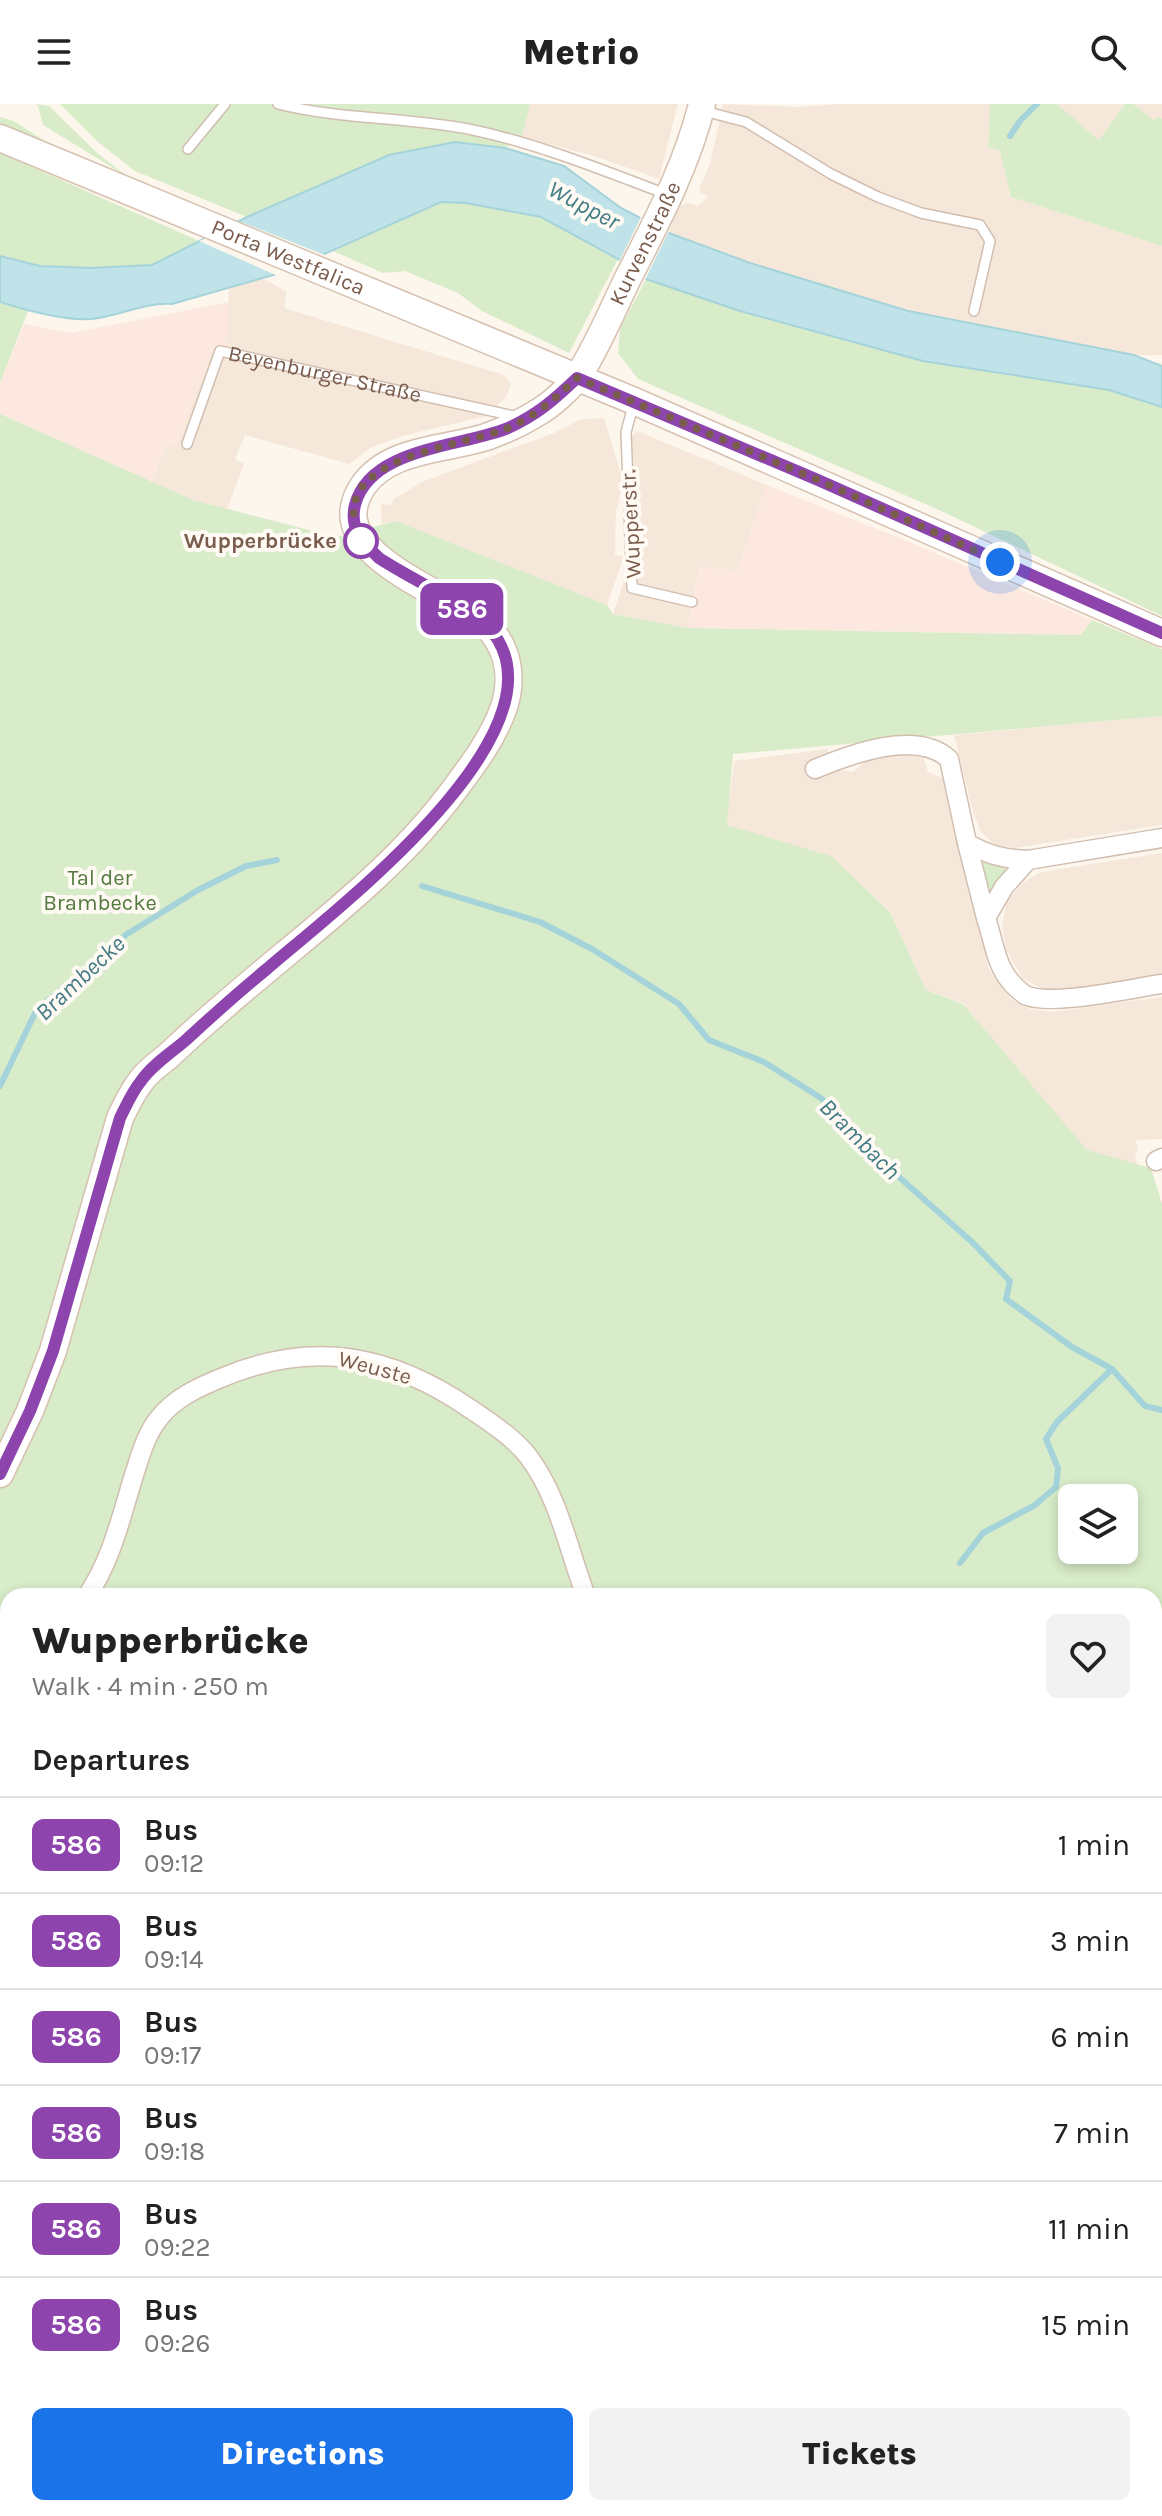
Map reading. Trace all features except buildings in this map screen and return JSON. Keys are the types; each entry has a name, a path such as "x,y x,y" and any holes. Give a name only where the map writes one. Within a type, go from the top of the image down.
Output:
{"main road":[{"name":"Kurvenstraße","path":"577,378 669,195 701,107"},
{"name":"Porta Westfalica","path":"0,138 634,401 1162,633"},
{"path":"0,1474 46,1372 120,1118 141,1080 409,845 461,781 501,716 507,698 509,672 498,639 479,620 402,574 366,546 356,531 353,518 363,487 386,465 410,455 484,437 540,412 577,378"}],"street":[{"path":"815,769 852,754 915,743 940,750 949,759 986,918 1003,971 1011,983 1025,995 1045,998 1080,997 1162,984"},
{"path":"967,843 985,854 1003,859 1028,860 1162,838"},
{"path":"986,918 1004,887 1028,860"},
{"name":"Weuste","path":"91,1588 107,1559 141,1452 160,1416 193,1391 257,1364 301,1355 330,1355 379,1365 427,1383 511,1439 527,1454 554,1501 583,1588"}],"lane":[{"path":"188,149 225,104"},
{"path":"278,104 350,117 474,130 609,172 669,195"},
{"path":"701,107 746,122 817,166 878,197 921,213 980,225 990,241 974,311"},
{"name":"Beyenburger Straße","path":"187,444 220,351 525,419"},
{"name":"Wupperstr.","path":"634,401 626,432 632,588 692,602"}],"shaded area":[{"path":"530,104 678,104 659,179 597,157 522,137"},
{"path":"723,104 798,107 990,104 988,147 1000,150 1011,197 1162,246 1162,355 1134,355 908,311 750,263 669,233 679,204 683,206 685,202 698,206 709,196 699,189 710,164"},
{"path":"1057,104 1125,104 1099,140"},
{"path":"1133,104 1162,104 1162,119 1159,117 1155,121"},
{"path":"262,278 287,292 284,308 504,375 511,385 506,397 486,416 402,436 370,448 349,464 245,435 235,459 244,464 227,509 179,496 151,483 167,443 176,446 214,345 226,348 229,289"},
{"path":"229,302 226,348 214,345 176,447 166,444 151,483 0,414 0,383 24,324 71,333"},
{"path":"604,418 623,482 616,511 615,555 624,556 607,605 395,521 382,524 381,504 391,505 394,499 422,482 554,433 581,419"},
{"path":"637,431 767,485 737,571 699,567 688,628 613,614 636,544 631,437"},
{"path":"767,485 1092,620 1082,635 688,628 699,566 737,571"},
{"path":"1162,716 1162,825 1014,848 994,844 981,832 954,735"},
{"path":"828,749 829,769 853,772 872,755 922,752 928,772 942,778 989,970 1011,999 1030,1009 1052,1012 1162,997 1162,1139 1136,1140 1138,1149 1135,1158 1141,1172 1088,1157 963,1003 926,990 890,911 831,857 726,826 734,761"},
{"path":"1162,853 1162,978 1097,988 1043,989 1023,979 1006,949 1002,925 1007,901 1024,882 1041,872"}],"green space":[{"path":"35,104 49,106 96,152 128,177 43,125"},
{"path":"60,104 530,104 522,137 505,148 455,142 389,155 247,217 135,171 98,142"},
{"path":"990,104 1057,104 1099,140 1125,104 1133,104 1154,120 1162,119 1162,246 1011,197 1000,151 988,147"},
{"path":"0,117 14,121 54,147 0,127"},
{"path":"0,153 199,241 152,265 91,268 38,265 0,256"},
{"path":"442,202 466,203 541,217 618,259 569,353 482,311 458,293 405,271 383,273 333,251"},
{"path":"646,279 740,311 1000,374 1109,390 1162,407 1162,616 939,510 638,379 618,353 620,329"},
{"path":"0,302 28,311 0,383"},
{"name":"Tal der Brambecke","path":"0,414 193,500 336,537 396,521 607,605 613,614 688,628 1081,635 1092,620 1162,649 1162,716 733,754 727,825 831,856 890,912 926,990 963,1004 1087,1150 1151,1168 1162,1204 1162,1588 0,1588"},
{"path":"983,861 1009,870 990,893 981,863"}],"water":[{"name":"Wupper","path":"455,142 505,148 564,166 621,208 669,233 750,263 908,311 1134,355 1162,366 1162,407 1109,390 923,361 740,311 646,279 618,259 541,217 466,203 441,202 284,272 172,304 82,319 46,314 0,302 0,256 40,266 91,268 152,265 247,217 389,155"}],"pier":[{"path":"642,215 670,229 644,282 618,264"},
{"path":"244,223 330,257 280,277 199,241"}],"waterway":[{"path":"1010,136 1037,104"},
{"name":"Brambecke","path":"0,1086 36,1011 127,934 198,890 246,866 277,860"},
{"name":"Brambach","path":"422,886 540,922 592,949 679,1004 709,1040 764,1062 821,1098 863,1145 972,1242 1010,1281 1006,1299 1072,1347 1112,1369 1145,1406 1162,1410"},
{"path":"960,1563 983,1533 1035,1505 1056,1487 1058,1468 1046,1439 1057,1422 1112,1369"}],"bus line":[{"name":"586","path":"0,1474 42,1383 120,1118 141,1080 409,845 461,781 501,716 507,698 509,672 498,639 486,625 470,614 379,558 356,531 353,518 357,498 372,476 386,465 410,455 484,437 510,427 540,412 577,378 818,480 1162,633"}],"place":[{"name":"Wupperbrücke","path":"361,541"}],"route":[{"path":"361,541 353,518 357,498 372,476 386,465 410,455 484,437 510,427 540,412 577,378 818,480 1000,562"}]}
